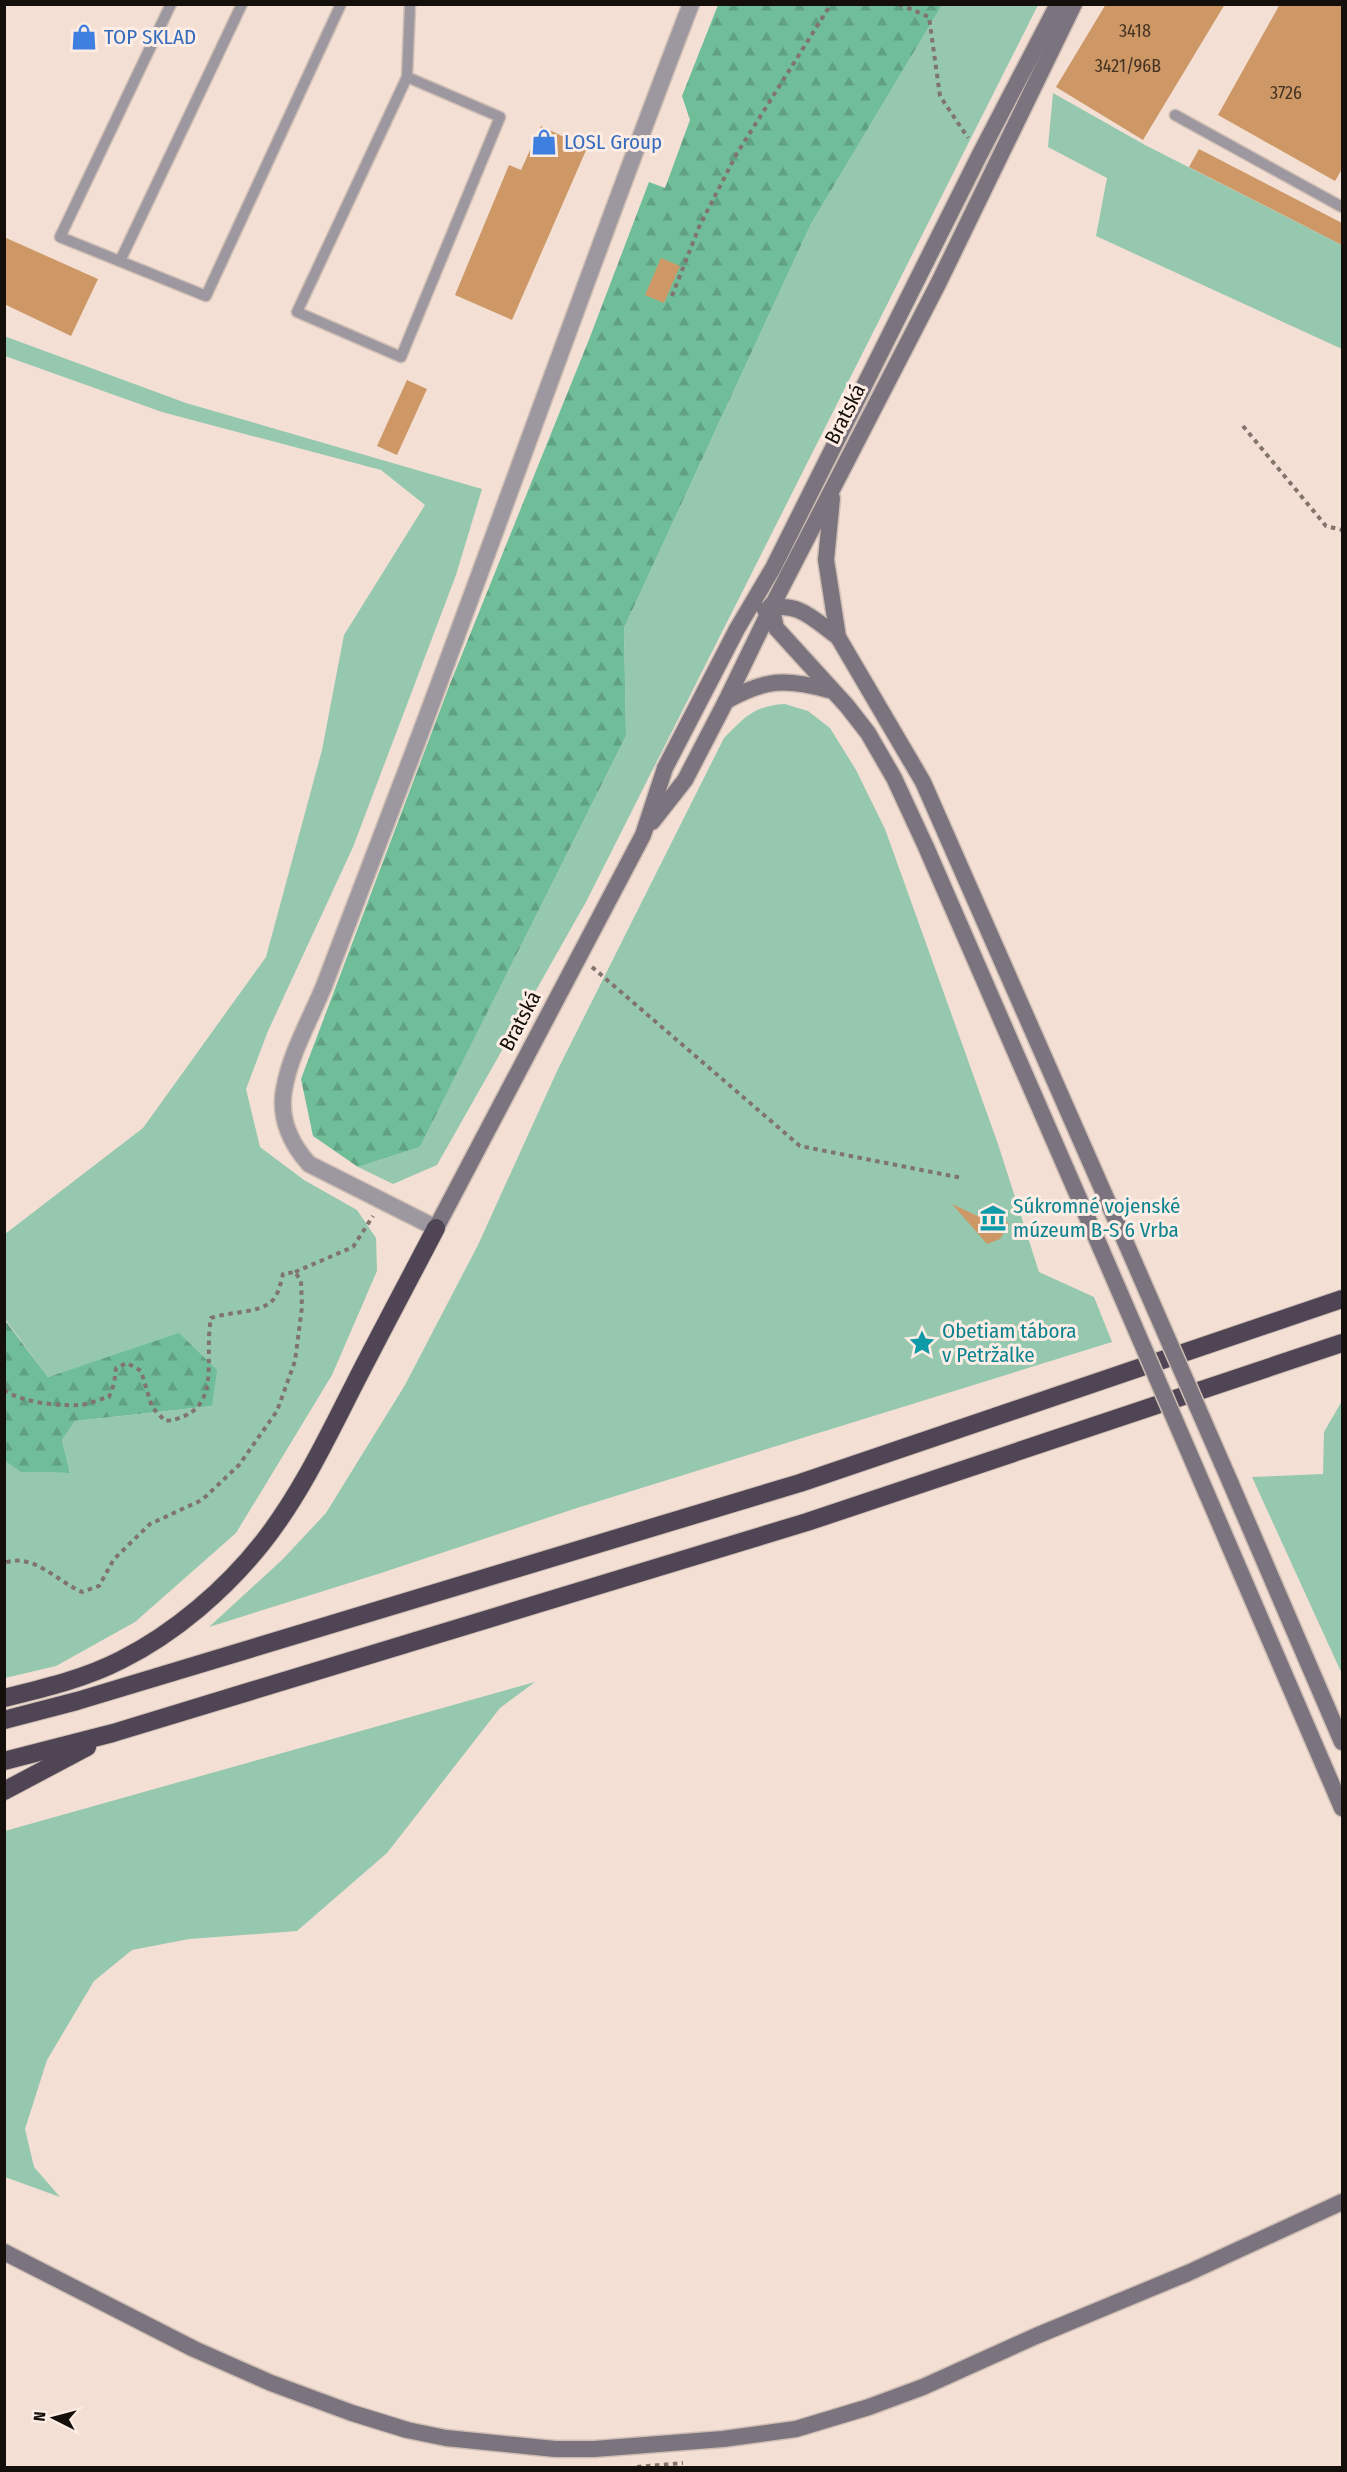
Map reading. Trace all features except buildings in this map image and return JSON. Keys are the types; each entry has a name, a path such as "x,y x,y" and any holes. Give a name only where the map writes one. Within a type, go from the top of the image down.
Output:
{"highway":[{"path":"4,1698 75,1680 121,1660 156,1639 189,1615 234,1574 263,1541 312,1465 436,1228"},
{"path":"4,1720 77,1701 800,1483 1342,1299"},
{"path":"4,1761 113,1733 807,1522 1342,1343"},
{"path":"4,1791 113,1733"}],"main road":[{"name":"Bratská","path":"436,1228 643,835 665,768 737,629 773,568 980,153 1058,4"},
{"name":"Bratská","path":"643,835 685,780 726,701 771,608 938,284 1074,4"},
{"path":"832,490 826,560 830,600 838,638 923,782 1342,1742"},
{"path":"773,568 770,582 771,608 776,628 830,690 847,706 868,734 894,778 926,847 1342,1808"},
{"path":"737,629 756,613 785,606 800,610 838,638"},
{"path":"726,701 749,688 771,682 810,685 830,690"},
{"path":"4,2252 194,2349 271,2383 352,2413 407,2430 446,2438 555,2449 604,2449 723,2439 796,2429 869,2407 923,2387 1036,2336 1188,2273 1342,2202"}],"street":[{"path":"436,1228 309,1164 297,1151 284,1118 283,1095 287,1070 318,1000 415,749 623,180 691,4"}],"lane":[{"path":"171,4 60,237 207,297 341,4"},
{"path":"120,261 242,4"},
{"path":"407,77 500,117 401,357 297,312 407,77 410,4"},
{"path":"1175,115 1342,207"}],"path":[{"path":"672,296 699,228 735,155 831,4"},
{"path":"899,4 929,17 940,96 974,146"},
{"path":"1243,426 1326,525 1342,530"},
{"path":"580,957 800,1146 962,1178"},
{"path":"4,1390 10,1394 46,1403 82,1405 109,1397 114,1384 116,1368 127,1363 141,1371 152,1407 165,1421 182,1419 199,1408 209,1379 208,1335 211,1318 226,1312 256,1310 264,1306 273,1301 283,1274 295,1272 353,1247 384,1200"},
{"path":"4,1563 30,1562 67,1586 82,1592 99,1586 114,1559 150,1524 202,1500 238,1465 277,1411 295,1361 302,1308 302,1281 295,1272"}],"green space":[{"path":"718,5 942,5 811,224 624,628 626,736 420,1147 358,1167 313,1136 301,1079 450,684 590,337 649,182 665,188 690,120 682,96"},
{"path":"942,5 1038,5 586,902 437,1165 393,1184 358,1167 420,1147 626,736 624,628 811,224"},
{"path":"1053,93 1145,145 1342,245 1342,349 1096,236 1107,178 1048,147"},
{"path":"4,336 186,403 482,489 456,575 353,847 268,1031 246,1089 260,1147 304,1180 357,1210 376,1238 377,1271 332,1375 236,1533 135,1622 56,1666 5,1678 5,1461 20,1472 70,1473 62,1440 75,1421 212,1406 88,1364 48,1377 5,1319 5,1234 143,1128 266,957 322,750 344,635 425,505 381,470 162,412 5,356"},
{"path":"785,704 808,711 830,728 856,770 885,829 998,1144 1039,1272 1094,1297 1112,1342 577,1508 209,1627 283,1559 326,1513 405,1385 478,1245 558,1069 724,738 757,710"},
{"path":"4,1319 48,1377 179,1333 217,1370 212,1406 75,1421 62,1440 70,1473 20,1472 5,1461"},
{"path":"1342,1401 1342,1674 1252,1477 1323,1474 1324,1432"},
{"path":"535,1682 500,1708 387,1853 297,1931 189,1939 132,1950 94,1981 47,2060 25,2129 34,2167 60,2197 5,2177 5,1831"}],"place":[{"name":"TOP SKLAD","path":"84,37"},
{"name":"LOSL Group","path":"544,142"},
{"name":"Súkromné vojenské múzeum B-S 6 Vrba","path":"993,1218"},
{"name":"Obetiam tábora v Petržalke","path":"922,1343"}]}
